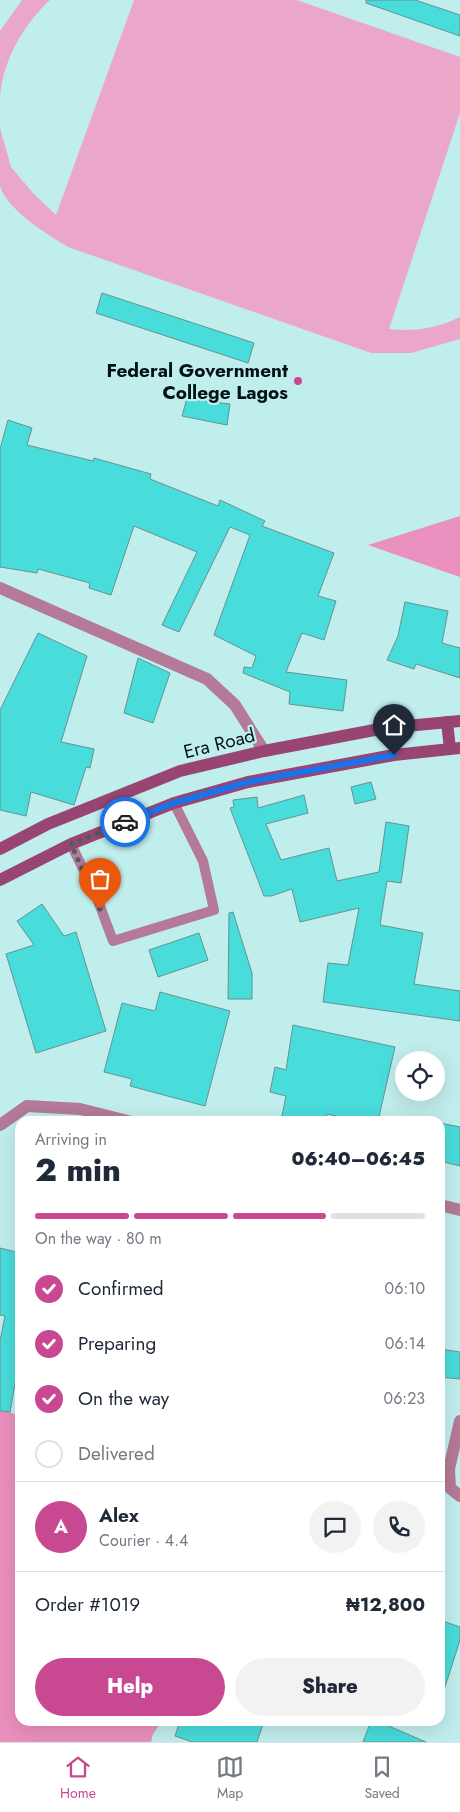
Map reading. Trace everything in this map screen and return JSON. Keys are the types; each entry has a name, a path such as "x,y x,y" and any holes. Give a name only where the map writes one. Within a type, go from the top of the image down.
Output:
{"main road":[{"name":"Era Road","path":"0,849 48,824 180,771 264,751 386,728 454,722"},
{"path":"0,880 71,844 174,803 258,780 394,755 455,749 454,722"}],"street":[{"path":"0,588 207,679 235,705 264,751"},
{"path":"0,1125 27,1106 80,1109 108,1116"},
{"path":"445,1206 460,1210"},
{"path":"460,1420 449,1469 450,1488 460,1496"}],"lane":[{"path":"71,844 97,898 113,941 214,910 203,861 174,803"}],"shaded area":[{"path":"22,0 50,0 31,21 15,46 4,72 0,100 0,31"},
{"path":"134,0 297,0 460,57 460,113 389,329 425,328 443,324 460,317 460,339 411,353 371,353 68,247 19,213 4,195 0,186 0,128 11,167 33,193 56,215"},
{"path":"460,516 460,577 368,545"},
{"path":"0,1409 15,1414 15,1726 159,1726 153,1734 151,1742 0,1742"}],"building":[{"path":"366,0 415,0 460,15 460,36 366,3"},
{"path":"102,293 254,343 248,363 96,313"},
{"path":"189,391 206,396 205,401 230,404 227,425 182,416"},
{"path":"8,420 32,428 27,445 93,461 94,458 151,474 150,479 218,506 220,500 265,521 262,526 334,553 318,596 336,601 324,640 302,633 286,672 347,680 343,711 289,704 290,692 243,673 244,667 252,668 256,656 214,635 250,535 230,527 179,632 162,625 197,552 134,526 111,595 89,588 90,583 38,569 37,573 0,567 0,449"},
{"path":"405,602 448,611 442,643 460,648 460,678 416,664 414,669 387,660 398,636"},
{"path":"38,633 87,656 61,742 94,749 90,768 86,767 74,805 31,792 26,816 0,810 0,710"},
{"path":"138,658 170,673 153,723 124,713"},
{"path":"371,782 376,799 355,804 351,787"},
{"path":"304,795 308,813 266,824 281,860 329,848 337,881 379,872 386,822 409,826 401,883 387,881 380,925 423,933 414,984 460,991 460,1021 323,1002 328,963 348,965 359,908 300,922 292,889 271,896 264,896 230,808 234,807 233,800 257,797 258,808"},
{"path":"42,904 64,936 76,932 106,1031 36,1053 6,954 34,945 17,921"},
{"path":"233,912 252,973 252,999 228,999 229,913"},
{"path":"199,933 208,960 158,977 149,950"},
{"path":"160,992 230,1011 205,1106 130,1086 132,1079 104,1072 122,1003 155,1011"},
{"path":"293,1025 395,1047 379,1116 336,1116 327,1114 326,1116 282,1116 286,1096 270,1092 275,1067 286,1070"},
{"path":"445,1124 460,1127 460,1166 445,1162"},
{"path":"0,1248 15,1252 15,1384 10,1412 0,1411 0,1341 5,1316 0,1315"},
{"path":"445,1350 460,1352 460,1379 445,1378"},
{"path":"445,1622 460,1627 460,1640 445,1687"},
{"path":"178,1726 262,1726 257,1742 192,1742 175,1736"},
{"path":"369,1726 389,1726 426,1742 363,1742"}],"way so far":[{"path":"100,909 97,898 71,844 125,822"}],"place":[{"name":"Federal Government College Lagos","path":"298,381"}],"route":[{"path":"125,822 174,803 248,782 394,755"}]}
